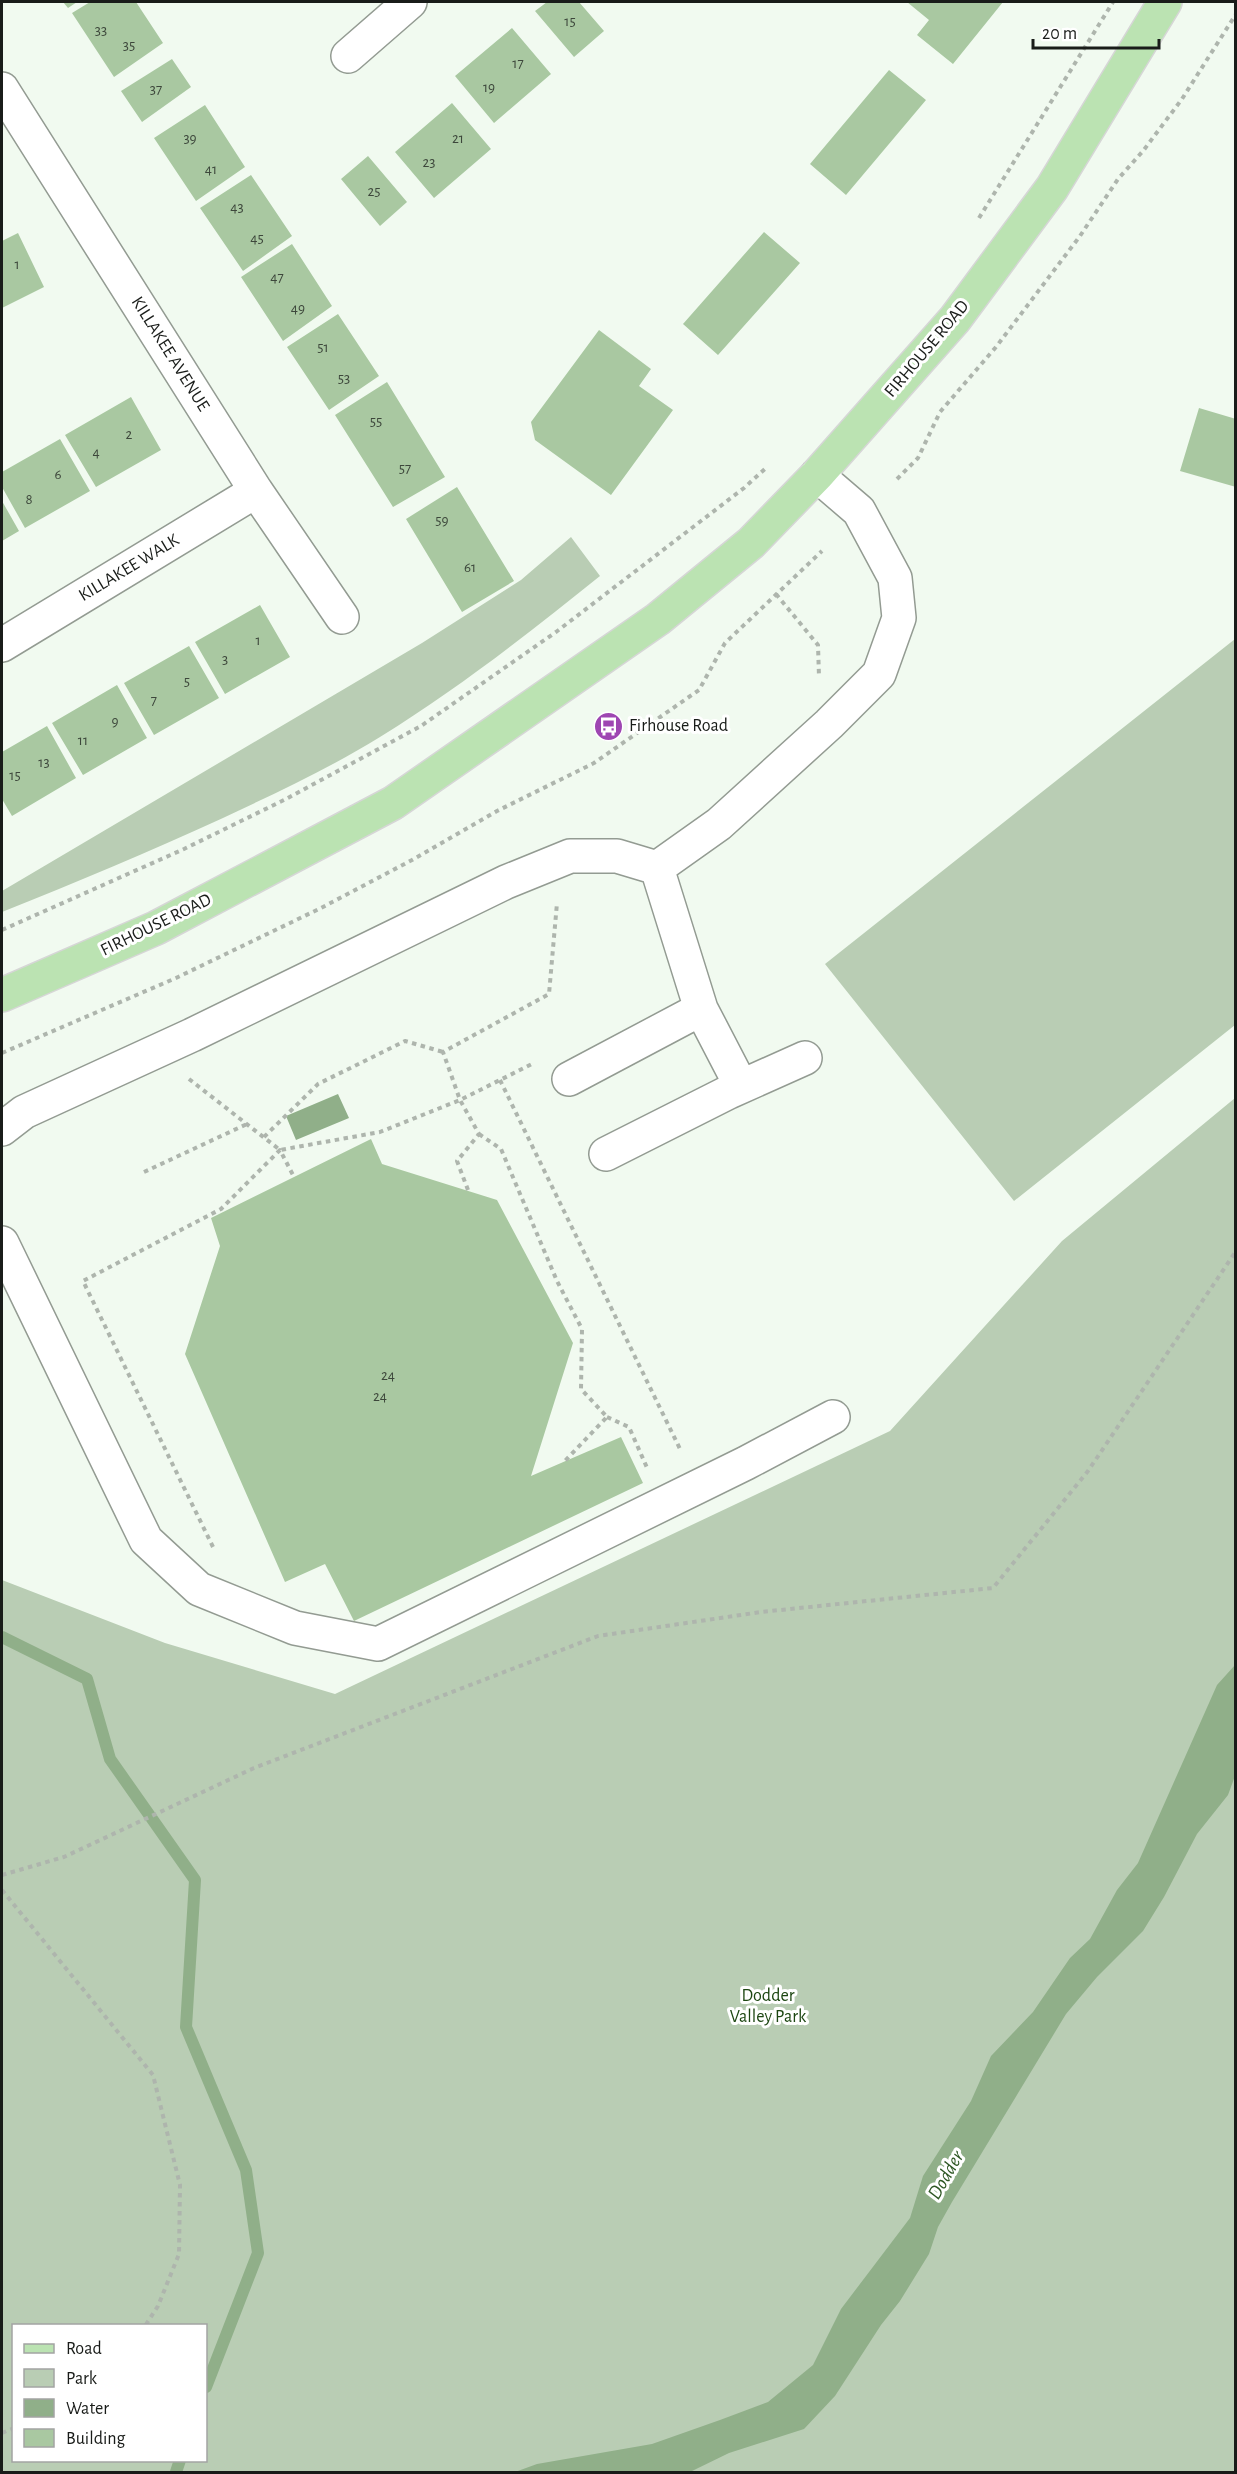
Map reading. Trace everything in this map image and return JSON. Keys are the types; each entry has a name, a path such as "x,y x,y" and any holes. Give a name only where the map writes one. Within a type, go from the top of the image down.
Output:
{"main road":[{"name":"FIRHOUSE ROAD","path":"2,995 156,928 393,803 658,619 751,543 817,475 955,319 1052,188 1165,2"}],"street":[{"path":"348,56 410,2"},
{"name":"KILLAKEE AVENUE","path":"2,89 14,132 342,617"},
{"path":"657,868 719,824 830,724 879,674 899,618 895,578 859,511 817,475"},
{"name":"KILLAKEE WALK","path":"2,645 256,491"},
{"path":"2,1129 24,1112 192,1035 506,882 570,856 617,856 657,868"},
{"path":"657,868 701,1009 741,1086"},
{"path":"569,1079 701,1009"},
{"path":"606,1154 741,1086 805,1058"},
{"path":"2,1243 146,1540 199,1589 295,1628 378,1644 736,1469 834,1416"}],"path":[{"path":"978,218 1113,2"},
{"path":"897,479 918,459 940,412 996,347 1080,236 1118,179 1143,151 1182,99 1236,14"},
{"path":"2,930 194,844 297,793 421,726 556,632 744,488 774,460"},
{"path":"2,1053 176,978 311,913 478,822 594,763 699,690 725,643 822,551"},
{"path":"776,594 818,645 820,676 813,684"},
{"path":"264,1137 318,1084 405,1041 443,1052 549,994 558,893"},
{"path":"443,1052 460,1100 479,1134 501,1149 557,1281 582,1329 581,1389 607,1417 628,1427 650,1475"},
{"path":"213,1547 83,1281 221,1209 280,1150 380,1132 460,1100 543,1059"},
{"path":"189,1079 280,1150 294,1177"},
{"path":"501,1080 684,1457"},
{"path":"144,1172 247,1124"},
{"path":"468,1190 457,1161 479,1134"},
{"path":"2,1875 64,1857 254,1768 598,1636 761,1612 993,1588 1088,1471 1236,1251"},
{"path":"564,1462 607,1417"},
{"path":"2,1890 153,2075 180,2185 179,2254 158,2306 146,2324"}],"green space":[{"path":"571,537 600,576 493,660 409,719 342,759 263,799 140,855 2,912 2,891 422,643 521,580"},
{"path":"1235,639 1235,1025 1014,1201 825,964"},
{"name":"Dodder Valley Park","path":"1235,1098 1235,2472 2,2472 2,1580 165,1643 335,1694 890,1431 1062,1241"}],"water":[{"path":"338,1094 349,1118 296,1140 286,1116"},
{"name":"Dodder","path":"1235,1665 1235,1776 1228,1795 1197,1834 1164,1897 1143,1931 1097,1977 1066,2014 952,2202 938,2227 929,2254 835,2396 804,2429 729,2453 690,2472 515,2472 537,2464 652,2444 720,2420 768,2402 813,2365 841,2309 910,2218 923,2176 971,2101 991,2056 1033,2012 1070,1958 1090,1939 1117,1890 1138,1863 1217,1685"}],"building":[{"path":"63,2 77,2 68,8"},
{"path":"90,2 136,2 163,43 114,77 72,13"},
{"path":"547,2 579,2 604,31 574,57 535,11"},
{"path":"907,2 1003,2 953,64 917,35 929,20"},
{"path":"512,28 551,74 494,123 455,76"},
{"path":"172,59 191,87 142,122 121,91"},
{"path":"889,70 926,100 846,195 810,164"},
{"path":"452,103 491,149 434,198 395,152"},
{"path":"205,105 245,167 196,201 154,138"},
{"path":"368,156 407,202 380,226 341,179"},
{"path":"251,175 292,236 243,271 200,208"},
{"path":"764,232 800,263 718,355 683,324"},
{"path":"18,233 44,287 2,308 2,241"},
{"path":"292,244 332,306 283,341 241,277"},
{"path":"338,314 379,376 329,410 287,347"},
{"path":"599,330 651,369 639,386 673,410 611,495 535,440 531,422"},
{"path":"387,382 445,477 393,507 335,415"},
{"path":"131,397 161,450 96,487 65,435"},
{"path":"1199,408 1236,419 1236,487 1180,471"},
{"path":"60,439 90,491 25,528 2,487 2,472"},
{"path":"457,487 514,581 462,612 406,519"},
{"path":"2,501 19,531 2,541"},
{"path":"260,605 290,657 225,694 195,642"},
{"path":"189,646 219,698 154,735 124,683"},
{"path":"117,685 147,738 83,775 52,723"},
{"path":"47,726 76,778 12,816 2,799 2,752"},
{"path":"371,1139 382,1164 497,1200 573,1343 531,1476 621,1437 643,1483 354,1621 325,1564 285,1582 185,1354 220,1246 211,1218"}],"waterway":[{"path":"2,1637 87,1679 110,1759 195,1880 186,2027 246,2170 258,2253 207,2384"},
{"path":"176,2472 179,2462"}],"place":[{"name":"Firhouse Road","path":"608,726"}]}
